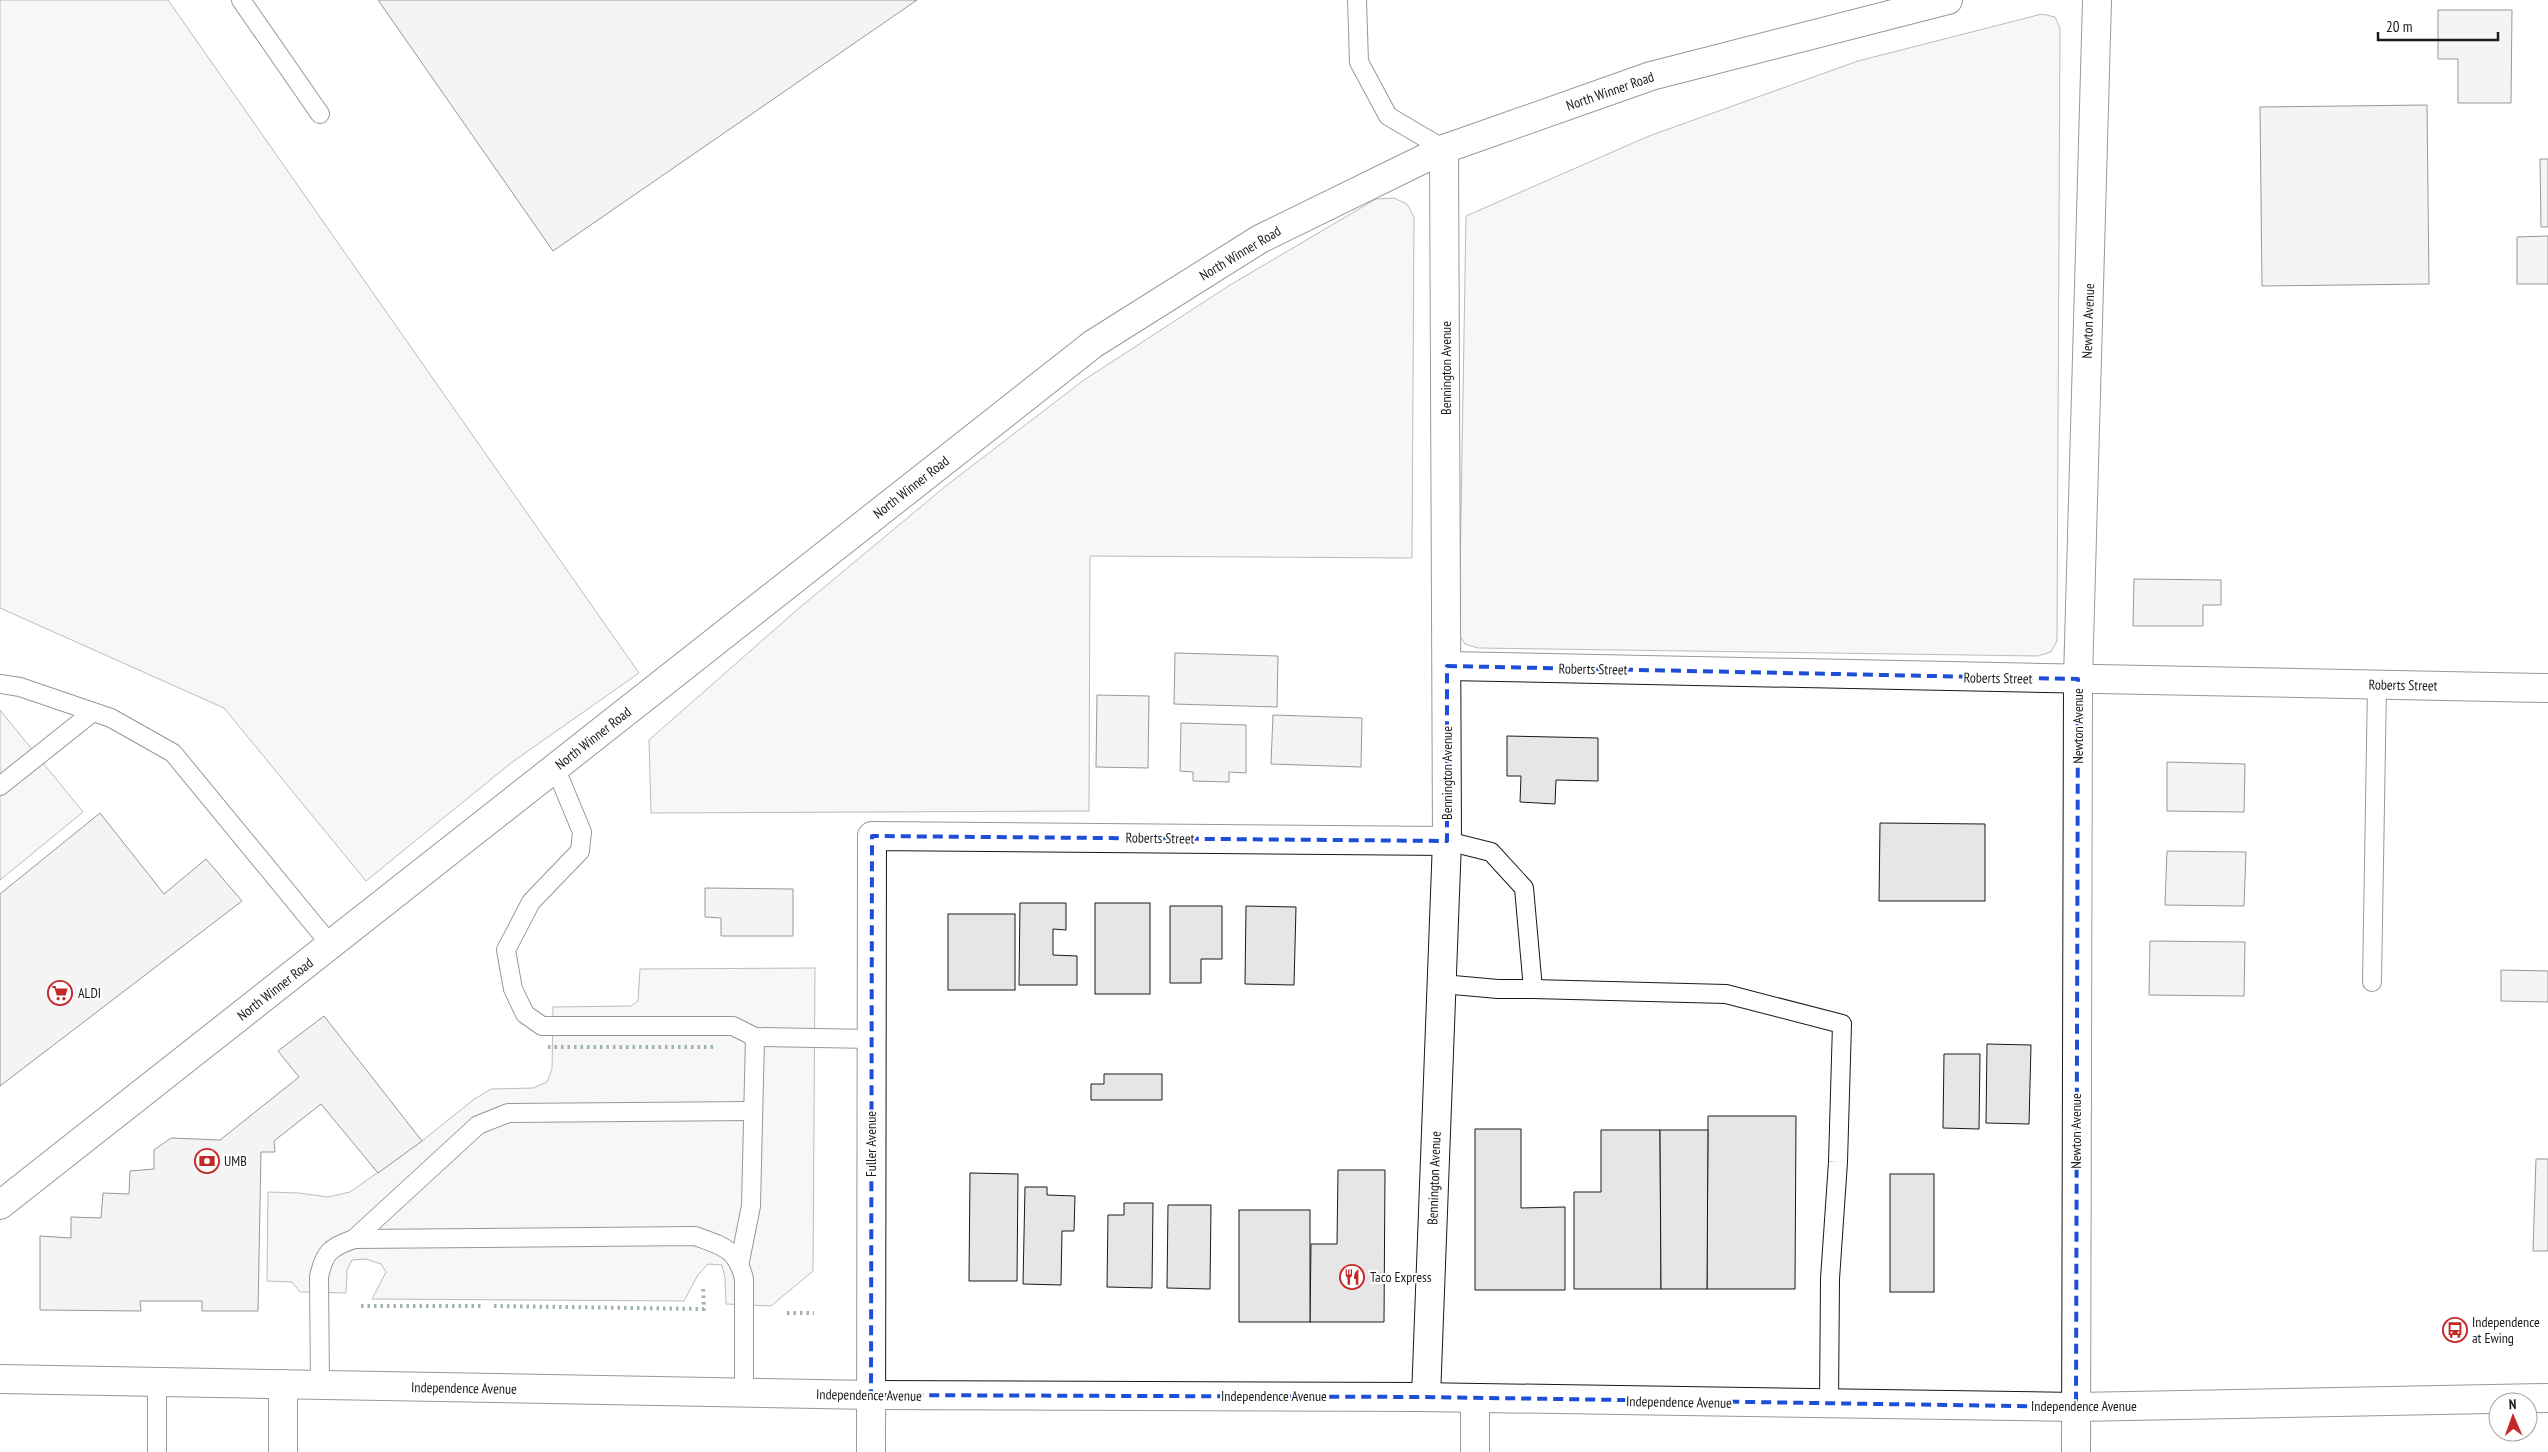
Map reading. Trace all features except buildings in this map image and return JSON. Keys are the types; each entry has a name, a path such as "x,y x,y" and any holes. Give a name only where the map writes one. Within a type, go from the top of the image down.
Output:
{"street":[{"name":"North Winner Road","path":"0,1205 1093,344 1260,239 1444,149 1651,76 1948,0"},
{"name":"Newton Avenue","path":"2076,1452 2078,679 2096,0"},
{"name":"Bennington Avenue","path":"1426,1397 1447,841 1448,666 1444,149"},
{"name":"Roberts Street","path":"1448,666 2548,688"},
{"name":"Roberts Street","path":"872,836 1447,841"},
{"name":"Fuller Avenue","path":"871,1452 872,836"},
{"name":"Independence Avenue","path":"0,1379 871,1395 1426,1397 2076,1407 2548,1398"},
{"path":"283,1384 283,1452"},
{"path":"1475,1399 1475,1452"}],"lane":[{"path":"241,0 320,114"},
{"path":"1357,0 1359,62 1388,116 1444,149"},
{"path":"0,684 20,687 111,718 174,753 330,944"},
{"path":"2372,982 2377,685"},
{"path":"0,786 93,712"},
{"path":"555,767 582,832 580,851 532,902 506,950 513,989 526,1014 542,1026 732,1026 755,1037 871,1039"},
{"path":"1447,841 1491,852 1524,888 1533,989"},
{"path":"1442,984 1498,990 1533,989 1726,994 1842,1024 1838,1162 1830,1279 1829,1404"},
{"path":"744,1393 744,1279 740,1261 751,1206 755,1037"},
{"path":"354,1239 478,1125 508,1113 753,1111"},
{"path":"320,1385 319,1277 322,1261 334,1246 354,1239 695,1236 724,1247 740,1261"},
{"path":"157,1382 157,1452"}],"highlighted area":[{"path":"1447,666 2078,679 2076,1407 1426,1397 871,1395 872,836 1447,841"}],"shaded area":[{"path":"0,0 168,0 639,673 511,763 366,881 224,708 0,608"},
{"path":"2042,14 2055,17 2060,28 2057,641 2051,652 2038,656 1478,648 1465,644 1459,634 1466,216 1649,136 1858,61"},
{"path":"1394,198 1407,204 1414,217 1412,558 1090,556 1089,811 651,813 649,740 798,609 947,485 1084,380 1230,285 1376,199"},
{"path":"0,710 83,812 0,880"},
{"path":"815,968 813,1271 771,1306 726,1304 725,1278 722,1265 708,1264 698,1275 684,1301 372,1299 386,1272 381,1264 366,1259 352,1260 347,1270 346,1293 300,1292 292,1282 267,1281 268,1192 299,1193 328,1197 350,1192 422,1141 473,1100 491,1089 533,1088 547,1082 552,1069 553,1007 631,1006 638,1001 640,969"}],"hedge":[{"path":"548,1047 717,1047"},
{"path":"494,1306 704,1309 703,1285"},
{"path":"361,1306 484,1306"},
{"path":"787,1313 814,1313"}],"place":[{"name":"ALDI","path":"60,993"},
{"name":"UMB","path":"207,1161"},
{"name":"Taco Express","path":"1352,1277"},
{"name":"Independence at Ewing","path":"2455,1330"}]}
